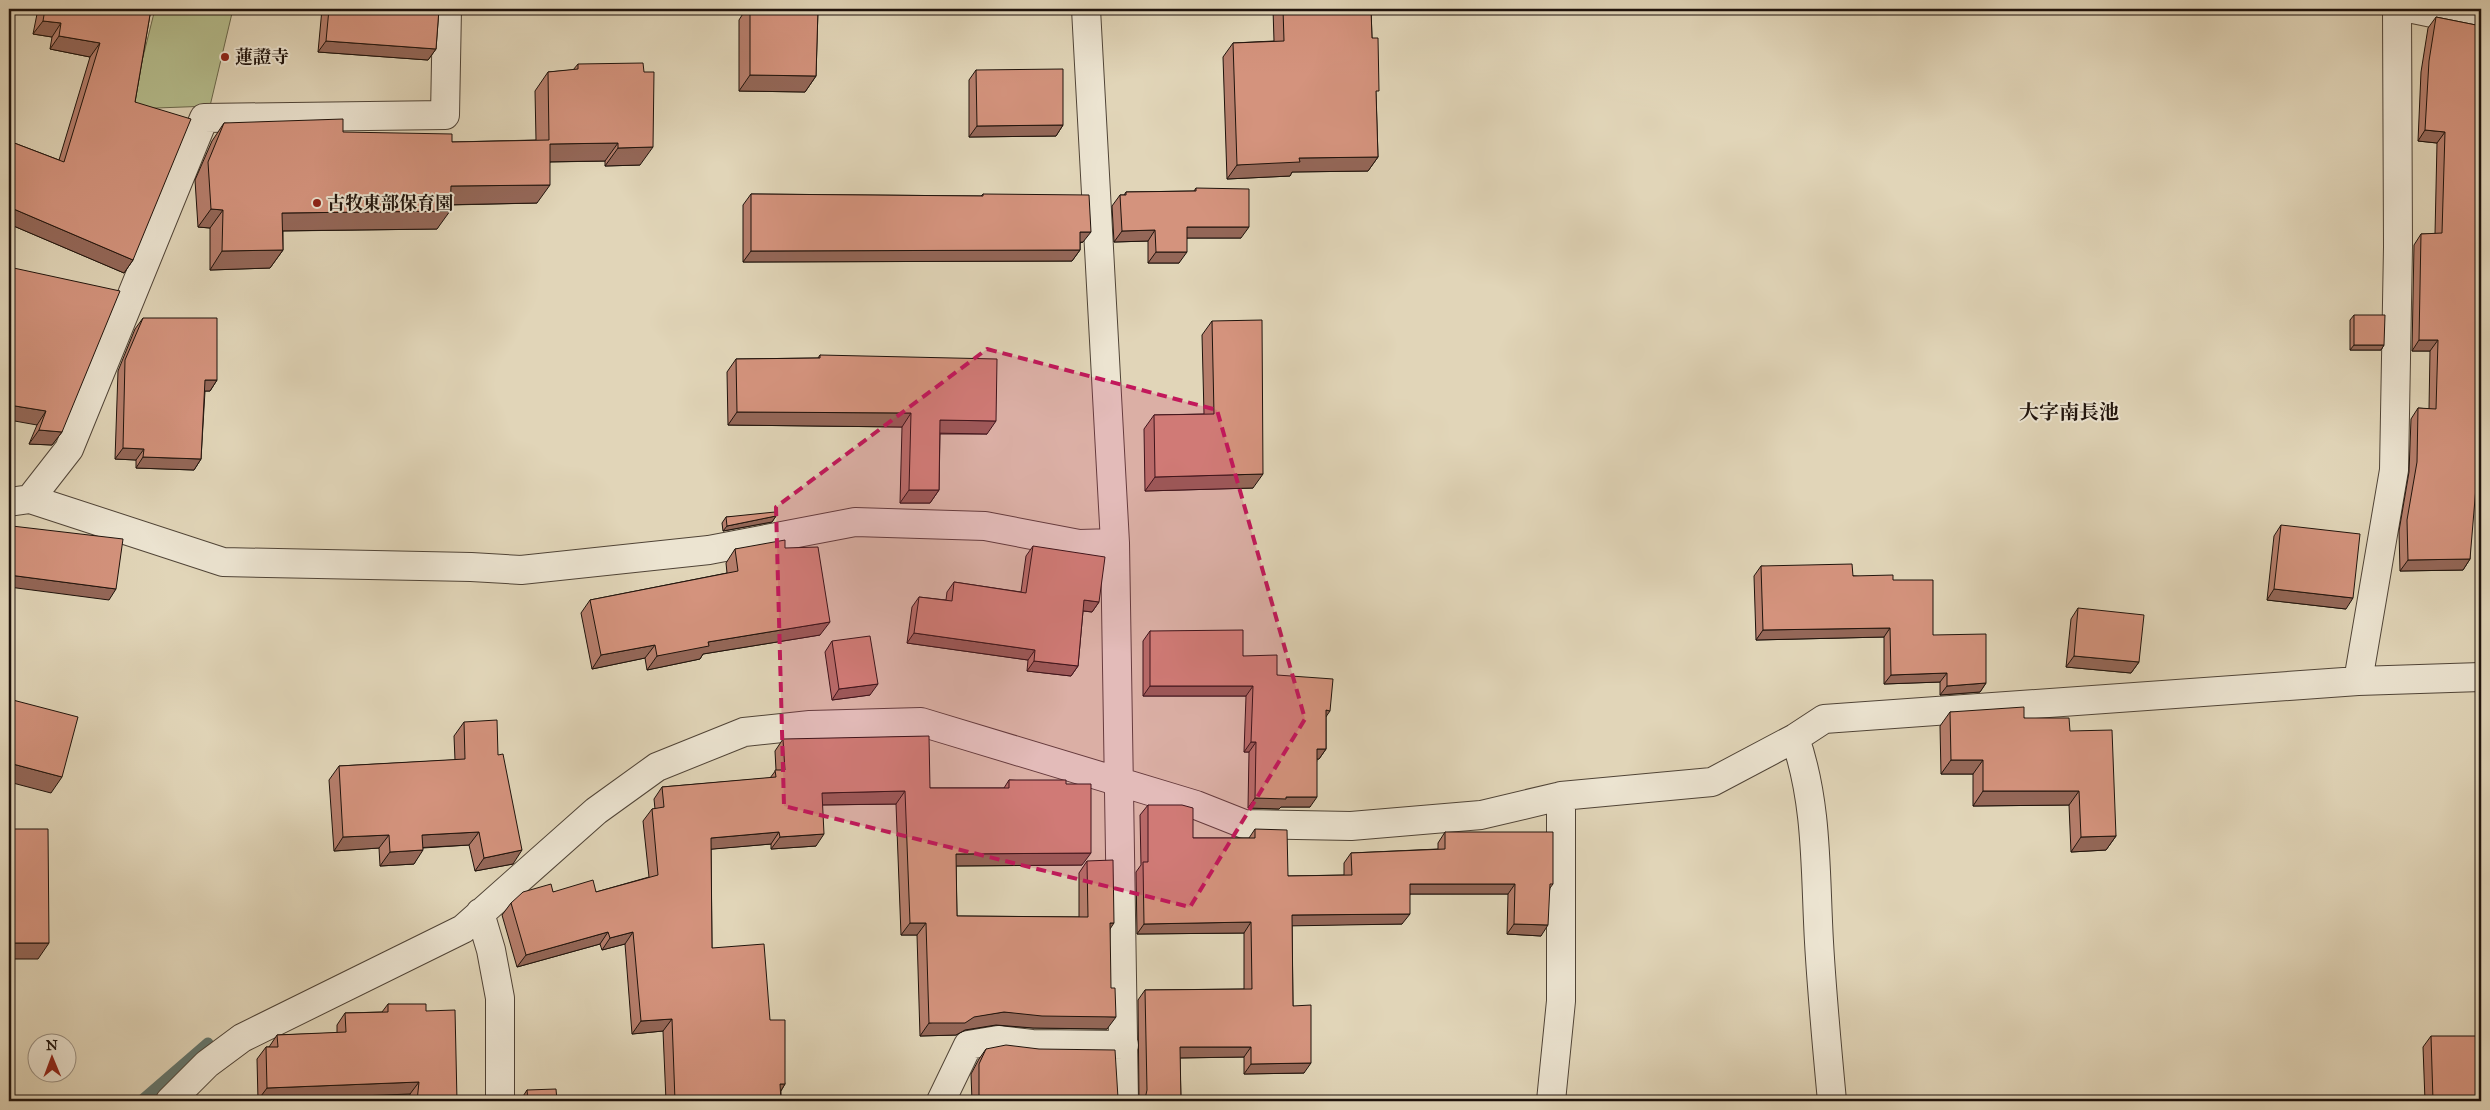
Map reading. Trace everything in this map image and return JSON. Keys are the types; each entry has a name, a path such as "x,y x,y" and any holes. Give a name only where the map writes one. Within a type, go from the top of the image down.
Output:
{"street":[{"path":"447,9 445,115 204,118 70,449 19,500 223,562 471,567 521,570 709,550 855,522 985,526 1078,544 1116,544"},
{"path":"1086,9 1116,544 1121,782 1124,1101"},
{"path":"2358,681 2394,470 2398,246 2397,9"},
{"path":"2413,9 2481,23"},
{"path":"170,1101 207,1064 242,1038 463,929 596,811 657,767 744,732 810,725 921,722 1196,805 1244,824 1351,826 1481,815 1561,796 1712,782 1795,738 1824,719 2358,681 2481,677"},
{"path":"1795,738 1805,768 1815,834 1819,942 1832,1101"},
{"path":"1551,1101 1561,1001 1561,796"},
{"path":"480,913 491,950 500,998 500,1101"},
{"path":"941,1101 968,1046 998,1040 1032,1044 1124,1045"}],"highlighted area":[{"path":"987,349 1217,410 1305,719 1190,907 784,806 776,507"}],"green space":[{"path":"155,9 233,9 210,106 130,109"}],"building":[{"path":"45,9 151,9 135,102 191,119 133,260 9,207 9,141 64,162 100,43 59,36 61,23 43,21"},
{"path":"329,9 439,9 436,49 326,41"},
{"path":"750,9 818,9 816,76 750,75"},
{"path":"1283,9 1371,9 1372,38 1378,38 1379,91 1376,91 1378,157 1299,158 1300,162 1237,165 1233,43 1284,41"},
{"path":"2436,17 2481,26 2481,427 2470,559 2408,560 2407,520 2417,462 2418,408 2436,409 2438,340 2419,340 2421,234 2442,233 2445,132 2425,130 2429,61"},
{"path":"643,63 644,72 654,72 653,147 618,148 618,143 550,144 550,185 451,186 450,211 282,213 283,250 222,251 223,210 211,209 208,162 224,123 343,119 343,132 452,134 452,142 549,140 548,72 578,69 578,64"},
{"path":"1063,69 1063,125 977,126 976,70"},
{"path":"1196,188 1249,189 1249,227 1187,227 1187,252 1156,252 1155,230 1122,231 1120,195 1126,195 1126,192 1196,191"},
{"path":"751,194 1089,195 1091,232 1080,232 1080,250 751,251"},
{"path":"9,267 120,291 62,432 39,430 46,411 9,405"},
{"path":"2354,315 2385,315 2384,345 2354,345"},
{"path":"143,318 217,318 217,380 205,380 201,459 143,457 144,449 123,448 125,360"},
{"path":"1262,320 1263,474 1155,477 1154,415 1214,414 1212,321"},
{"path":"820,355 997,359 996,421 940,420 939,490 909,490 911,413 737,412 736,359 820,358"},
{"path":"775,512 776,516 727,526 726,517"},
{"path":"9,515 13,515 12,526 123,539 116,589 9,575"},
{"path":"2281,525 2360,534 2353,598 2274,589"},
{"path":"785,540 785,548 818,547 830,622 708,642 709,646 657,656 655,645 601,655 590,600 738,571 735,549"},
{"path":"1033,546 1105,557 1099,602 1084,600 1078,666 1034,661 1035,650 914,633 919,597 952,601 954,582 1026,593"},
{"path":"1852,564 1853,576 1893,575 1893,580 1933,580 1933,635 1986,634 1986,683 1947,686 1947,673 1891,675 1890,628 1763,630 1761,566"},
{"path":"2078,608 2144,615 2139,662 2074,656"},
{"path":"1243,630 1243,656 1277,655 1277,675 1333,679 1330,711 1326,710 1326,749 1317,749 1317,797 1255,798 1256,742 1251,742 1253,686 1150,686 1150,631"},
{"path":"870,636 878,684 839,689 832,641"},
{"path":"9,699 78,717 62,777 9,763"},
{"path":"2024,707 2024,718 2069,718 2070,731 2112,730 2116,836 2081,837 2079,791 1983,791 1983,760 1951,760 1950,712"},
{"path":"497,720 498,755 503,754 522,850 484,858 479,832 422,835 423,850 390,852 389,835 343,837 339,766 465,759 464,722"},
{"path":"929,736 930,788 1009,788 1009,780 1066,780 1066,784 1091,784 1091,853 956,854 957,916 1088,917 1087,861 1113,860 1114,923 1110,923 1111,988 1115,988 1116,1017 1042,1016 1004,1012 974,1017 965,1023 929,1023 926,923 910,923 905,791 822,793 824,834 780,837 779,832 711,838 712,948 764,944 770,1020 785,1020 785,1084 780,1084 781,1101 675,1101 672,1019 641,1021 633,932 610,938 608,932 526,955 511,903 523,892 551,884 553,892 593,880 596,892 658,875 652,809 664,807 662,787 776,777 775,770 785,770 783,739"},
{"path":"1148,805 1182,805 1193,808 1193,838 1255,838 1255,829 1287,830 1288,876 1352,875 1351,853 1445,849 1445,832 1553,832 1553,884 1550,884 1548,925 1514,924 1515,884 1410,884 1410,914 1292,915 1293,1006 1311,1005 1311,1063 1251,1064 1251,1047 1180,1047 1181,1101 1142,1101 1145,1099 1147,1090 1145,990 1252,989 1251,922 1144,924 1143,862 1148,862"},
{"path":"9,829 48,829 49,943 9,943"},
{"path":"388,1004 426,1004 426,1011 455,1010 457,1101 417,1101 419,1082 267,1088 266,1047 278,1047 277,1035 346,1032 345,1013 388,1012"},
{"path":"2431,1036 2481,1036 2481,1101 2433,1101"},
{"path":"1006,1045 1039,1049 1115,1050 1118,1098 1121,1101 979,1101 979,1064 986,1049"},
{"path":"556,1089 557,1101 528,1101 527,1090"}],"waterway":[{"path":"141,1101 208,1043"}],"place":[{"name":"蓮證寺","path":"225,57"},
{"name":"古牧東部保育園","path":"317,203"}],"district":[{"name":"大字南長池","path":"2069,412"}]}
